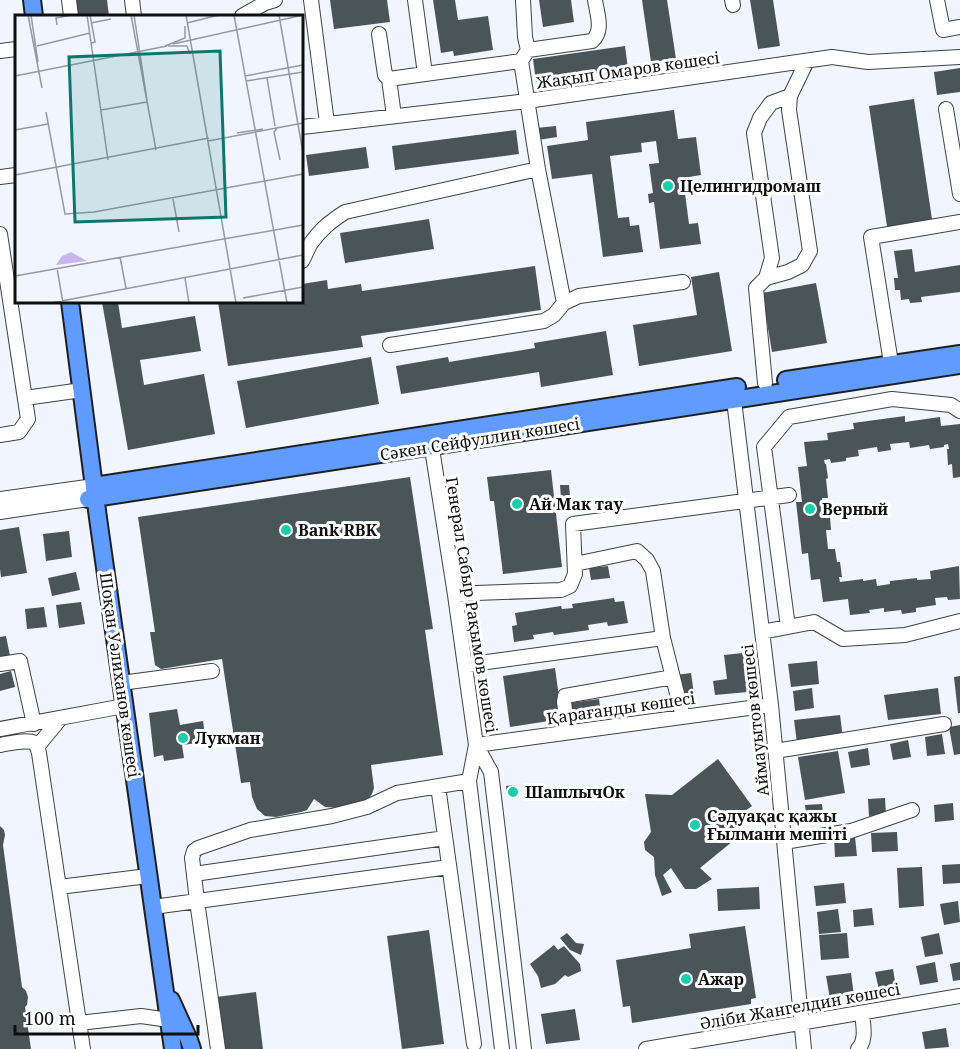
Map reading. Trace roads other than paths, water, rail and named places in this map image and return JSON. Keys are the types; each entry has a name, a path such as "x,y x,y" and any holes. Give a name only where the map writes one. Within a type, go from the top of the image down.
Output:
{"main road":[{"path":"32,0 34,15"},
{"name":"Шоқан Уәлиханов көшесі","path":"70,303 82,390 92,494 173,1049"},
{"name":"Сәкен Сейфуллин көшесі","path":"92,494 733,394 960,354"},
{"name":"Сәкен Сейфуллин көшесі","path":"733,394 765,383 885,368 960,365"},
{"path":"164,986 192,1049"}],"street":[{"path":"69,0 71,15"},
{"path":"132,0 134,15"},
{"path":"244,15 274,0"},
{"path":"311,0 327,123"},
{"path":"415,0 425,74"},
{"path":"523,0 527,101 564,303"},
{"path":"389,79 524,56 592,41 598,36 600,29 595,0"},
{"path":"937,0 944,30 960,27"},
{"path":"380,34 385,75 389,79 394,116"},
{"path":"0,51 15,49"},
{"name":"Жақып Омаров көшесі","path":"303,127 527,101 832,57 868,62 960,57"},
{"path":"766,278 788,272 802,265 810,251 789,110 790,96 807,61"},
{"path":"765,383 756,288 766,278 772,258 754,133 760,118 771,103 790,96"},
{"path":"946,109 960,194"},
{"path":"303,259 309,246 327,224 345,212 538,169"},
{"path":"0,177 15,175"},
{"path":"888,399 871,237 960,222"},
{"path":"0,234 28,419 19,432 0,435"},
{"path":"390,345 543,321 554,315 564,303 579,296 684,282"},
{"path":"25,399 82,390"},
{"name":"Аймауытов көшесі","path":"733,394 771,705 804,1049"},
{"path":"788,627 764,447 789,417 888,399 951,405 960,411"},
{"name":"Генерал Сабыр Рақымов көшесі","path":"430,441 476,745 469,781 502,1049"},
{"name":"Сәкен Сейфуллин көшесі","path":"0,499 92,494"},
{"name":"Сәкен Сейфуллин көшесі","path":"0,512 92,494"},
{"path":"455,595 561,591 570,585 575,574 573,524 789,495"},
{"path":"575,564 637,551 647,560 653,571 663,638 683,717"},
{"path":"762,632 814,622 843,639 905,635 960,621"},
{"path":"465,664 663,638"},
{"path":"0,664 20,661 34,724"},
{"path":"121,683 212,671"},
{"path":"568,732 565,696 673,677"},
{"name":"Қарағанды көшесі","path":"476,745 771,705"},
{"path":"0,729 124,706"},
{"path":"38,747 60,719"},
{"path":"775,751 944,724"},
{"path":"0,745 32,741 38,747 83,1049"},
{"name":"Генерал Сабыр Рақымов көшесі","path":"476,745 491,772 524,1049"},
{"path":"218,1049 197,901 192,858 194,851 250,831 332,816 366,807 397,793 469,781"},
{"path":"438,786 474,1044"},
{"path":"784,842 851,831 912,810"},
{"path":"194,874 445,838"},
{"path":"153,907 449,867"},
{"path":"59,887 148,876"},
{"name":"Әліби Жангелдин көшесі","path":"646,1049 960,996"},
{"path":"858,1049 863,1044 864,1038 862,1013"},
{"path":"79,1023 141,1016 169,1020"}],"place":[{"name":"Целингидромаш","path":"668,186"},
{"name":"Ай Мак тау","path":"517,504"},
{"name":"Верный","path":"810,509"},
{"name":"Bank RBK","path":"286,530"},
{"name":"Лукман","path":"183,738"},
{"name":"ШашлычОк","path":"513,792"},
{"name":"Сәдуақас қажы Ғылмани мешіті","path":"695,825"},
{"name":"Ажар","path":"686,979"}]}
